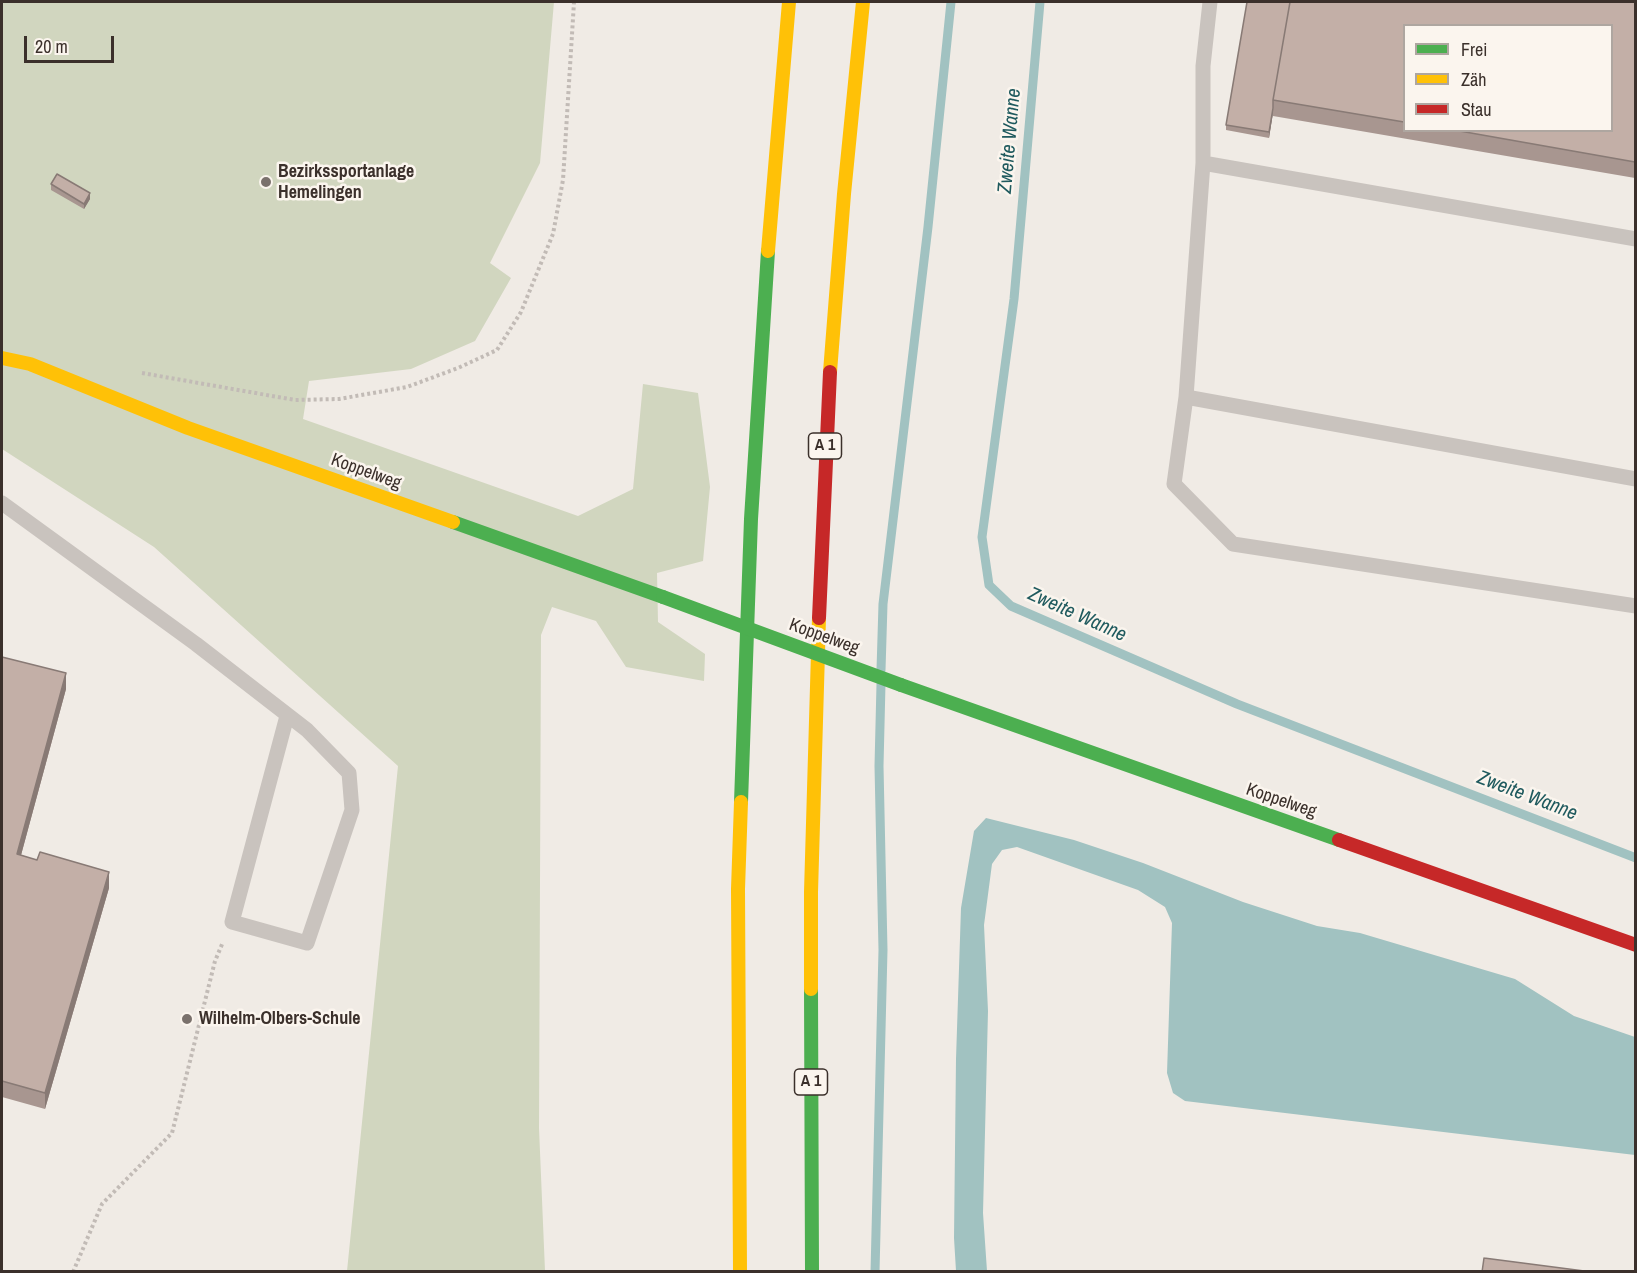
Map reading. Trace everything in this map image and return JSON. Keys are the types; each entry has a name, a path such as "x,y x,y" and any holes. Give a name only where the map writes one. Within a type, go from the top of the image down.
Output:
{"main road":[{"path":"740,1272 738,889 751,519 772,186 789,2"},
{"name":"A 1","path":"812,1272 811,892 822,524 827,405 844,194 863,2"},
{"name":"Koppelweg","path":"2,358 30,364 188,428 663,597 901,685 1635,945"}],"lane":[{"path":"1210,2 1203,66 1203,163 1186,397 1174,484 1233,544 1635,606"},
{"path":"1203,163 1635,239"},
{"path":"1186,397 1635,478"},
{"path":"2,503 186,637 307,730 349,773 352,810 307,943 232,922 287,716"}],"path":[{"path":"135,372 296,400 339,399 407,387 458,369 497,350 520,312 553,234 563,180 574,2"},
{"path":"73,1272 102,1204 172,1133 215,961 232,922"}],"green space":[{"path":"2,2 554,2 540,163 490,263 511,278 475,341 411,369 309,381 303,419 578,516 633,489 643,384 698,393 710,487 703,561 657,573 658,622 705,654 704,681 626,667 596,621 552,607 541,635 539,1128 545,1271 347,1271 398,766 154,547 2,449"}],"water":[{"path":"986,818 1074,840 1143,863 1243,902 1317,926 1360,933 1515,979 1574,1016 1635,1037 1635,1155 1185,1101 1173,1093 1167,1073 1172,923 1165,907 1138,890 1017,847 1002,850 992,864 984,925 988,1011 983,1213 987,1271 956,1271 954,1238 956,1059 961,908 974,831"}],"building":[{"path":"1247,2 1290,2 1269,132 1226,125"},
{"path":"1290,2 1635,2 1635,162 1465,132 1613,132 1613,24 1403,24 1403,122 1273,100"},
{"path":"57,174 90,193 84,204 51,184"},
{"path":"2,657 66,673 17,854 37,860 40,852 109,872 45,1093 2,1081"},
{"path":"1484,1258 1592,1272 1482,1272"}],"waterway":[{"path":"881,670 883,604 928,227 951,2"},
{"name":"Zweite Wanne","path":"1040,2 1014,299 982,537 989,585 1011,606 1237,704 1636,858"},
{"path":"875,1272 883,950 879,766 881,684"}],"traffic: fast":[{"path":"741,802 751,519 768,251"},
{"path":"453,522 663,597"},
{"path":"663,597 901,685"},
{"path":"901,685 1339,840"},
{"path":"811,989 812,1272"}],"traffic: slow":[{"path":"768,251 789,2"},
{"path":"830,372 844,194 863,2"},
{"path":"2,358 30,364 188,428 453,522"},
{"path":"811,989 811,892 819,618"},
{"path":"740,1272 738,889 741,802"}],"traffic: jam":[{"path":"819,618 830,372"},
{"path":"1339,840 1636,945"}],"place":[{"name":"Bezirkssportanlage Hemelingen","path":"266,182"},
{"name":"Wilhelm-Olbers-Schule","path":"187,1019"}]}
